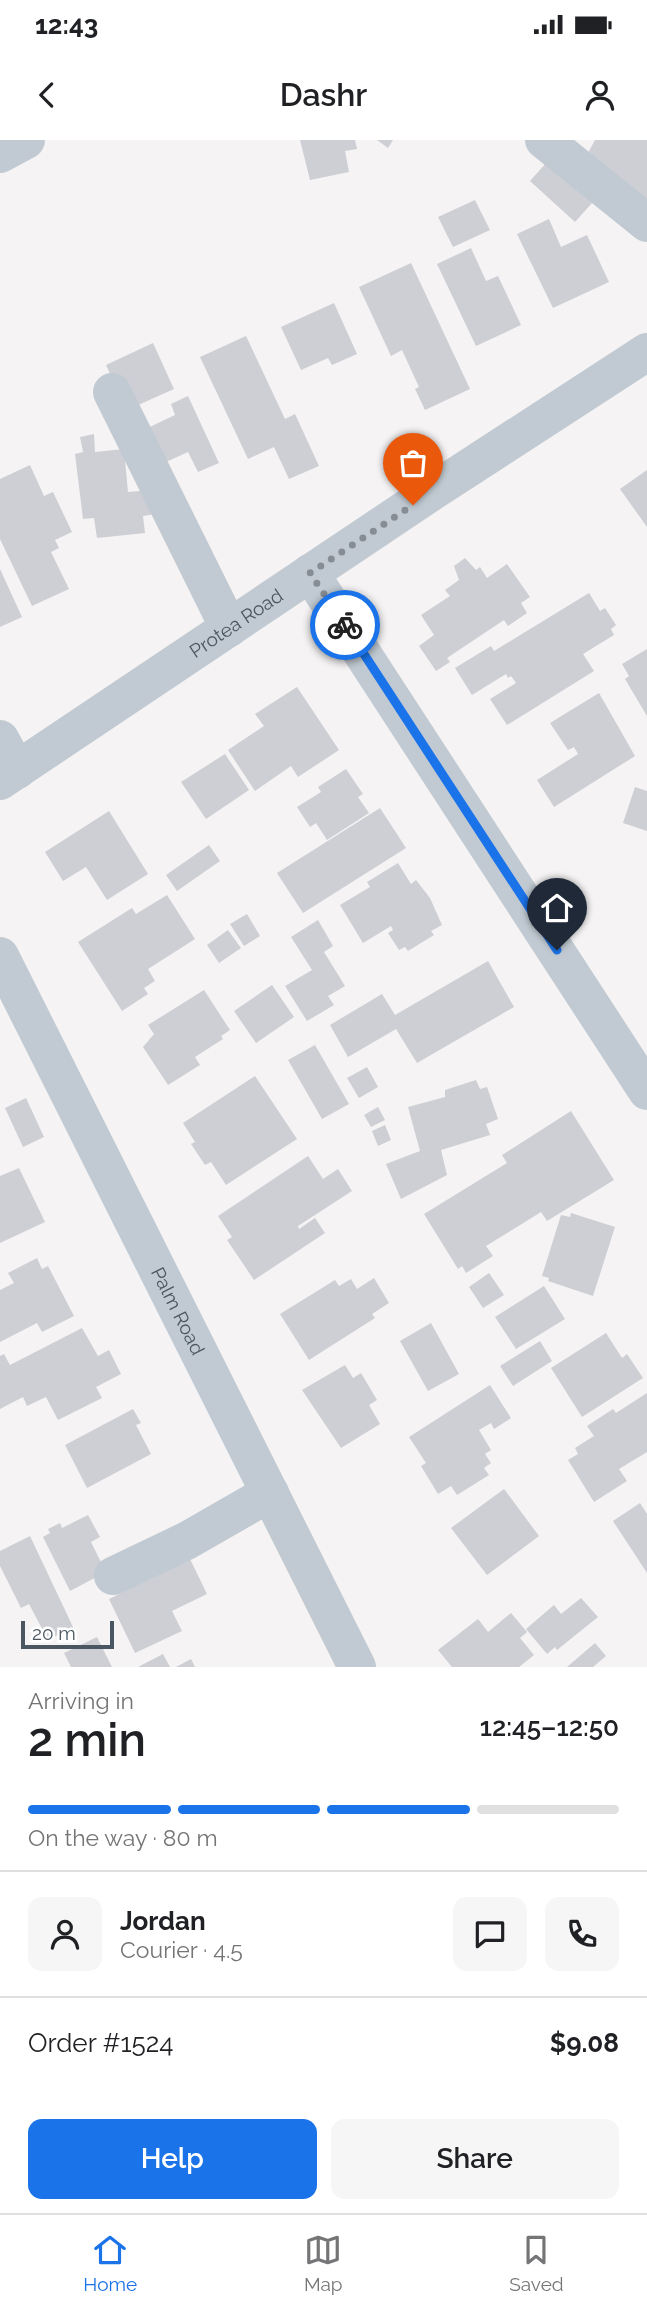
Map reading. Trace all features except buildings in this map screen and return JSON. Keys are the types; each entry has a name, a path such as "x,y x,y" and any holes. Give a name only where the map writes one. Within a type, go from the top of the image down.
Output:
{"street":[{"path":"0,154 26,140"},
{"path":"544,140 647,223"},
{"name":"Protea Road","path":"6,763 229,628 618,368 647,352"},
{"path":"112,392 229,628"},
{"path":"310,573 647,1091"},
{"name":"Palm Road","path":"0,956 357,1667"},
{"path":"113,1576 188,1540 270,1493"}],"way so far":[{"path":"345,625 310,573 413,505"}],"route":[{"path":"345,625 557,950"}]}
